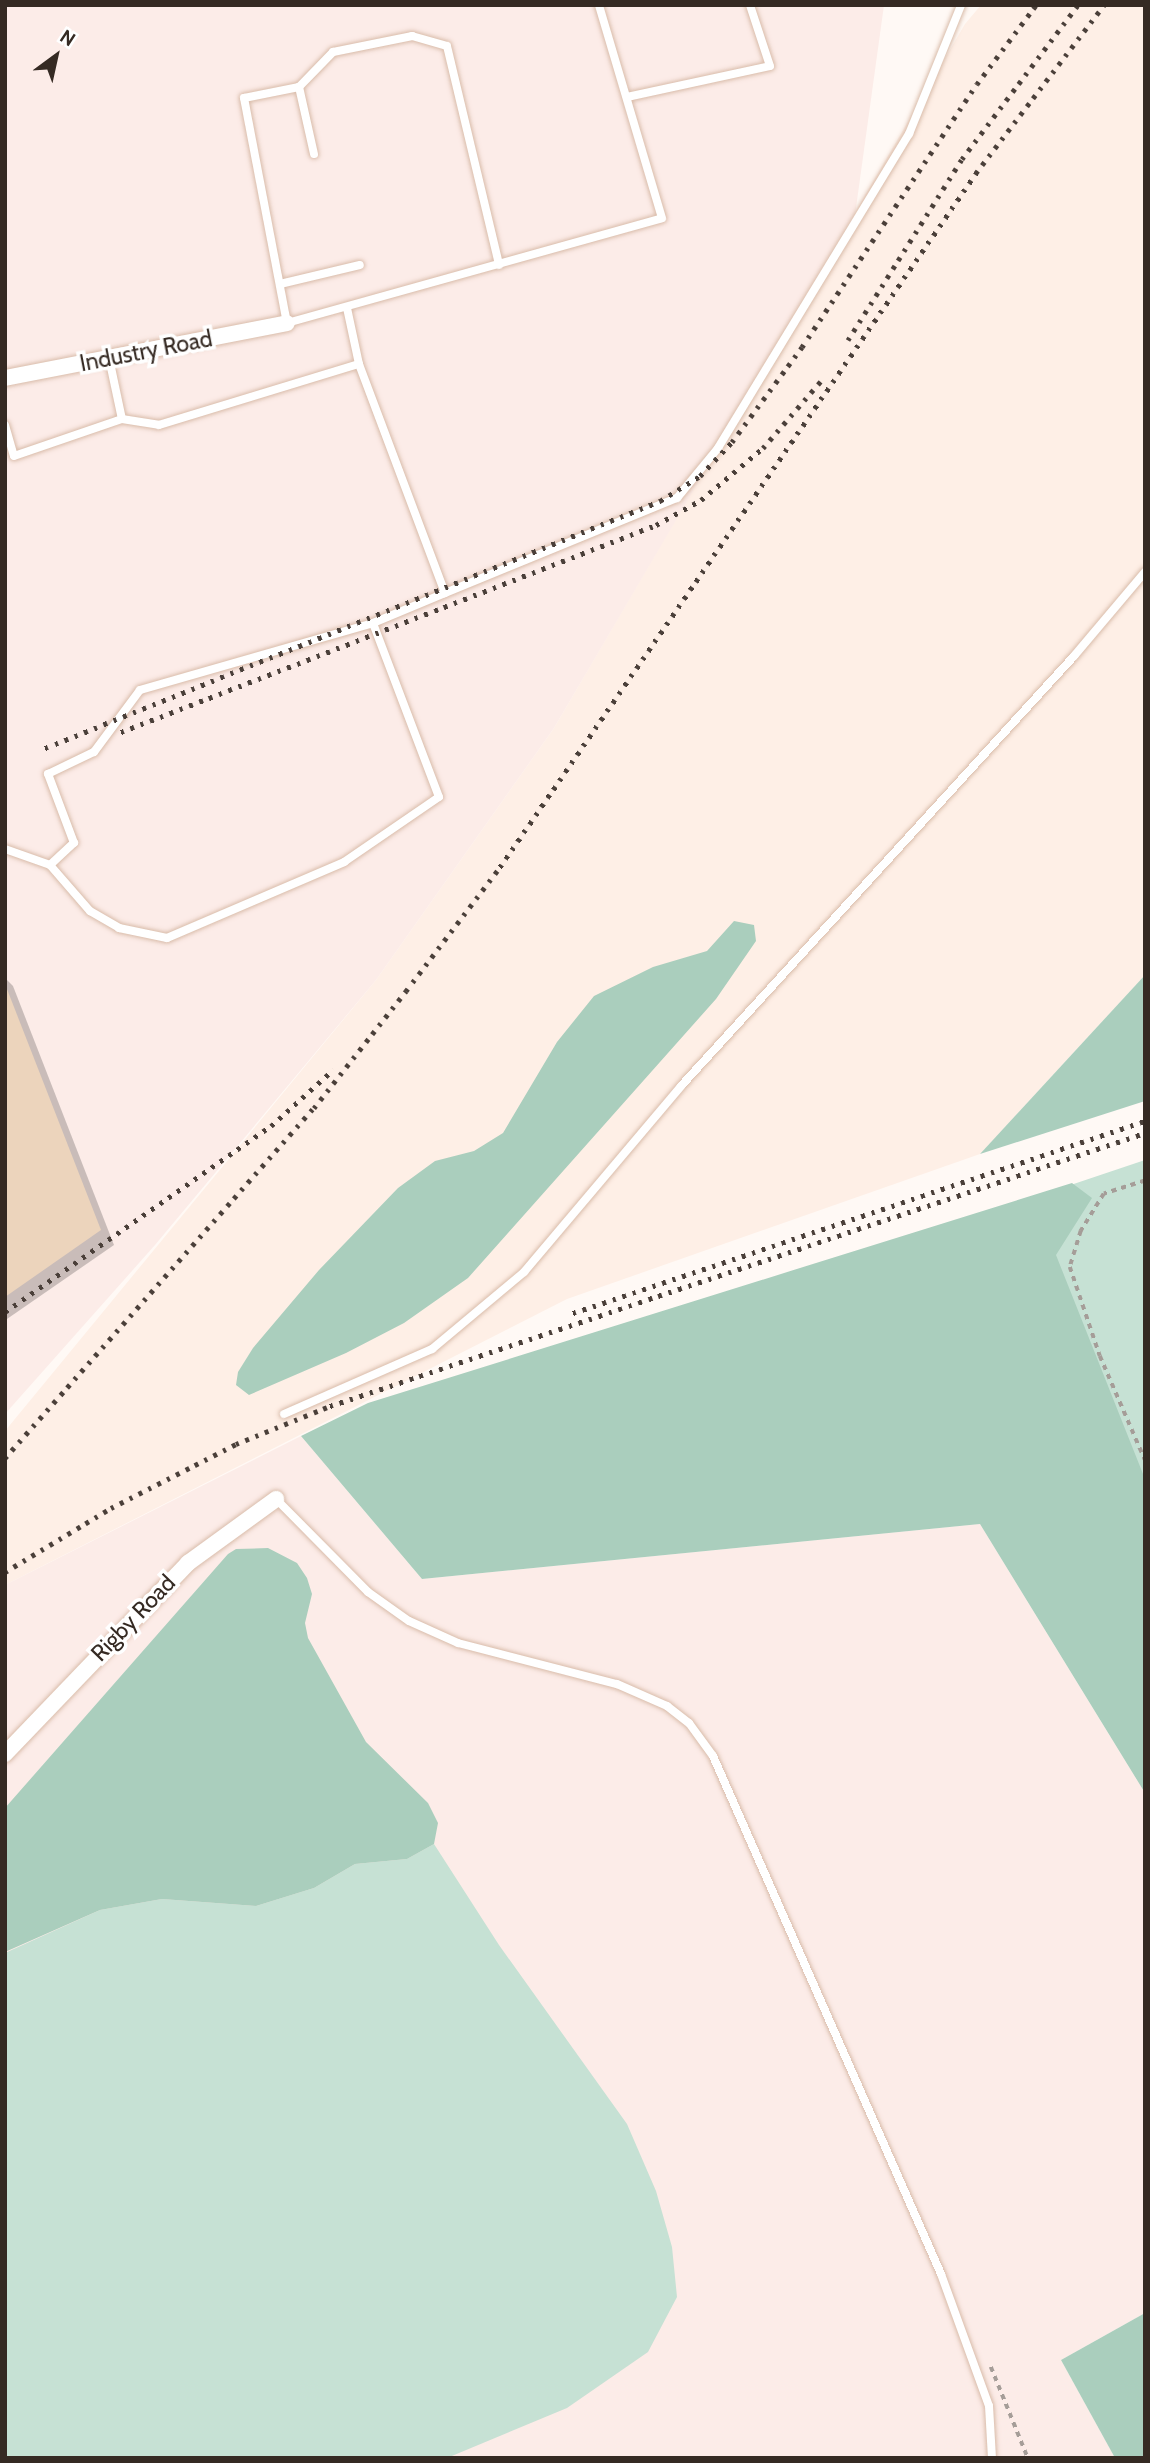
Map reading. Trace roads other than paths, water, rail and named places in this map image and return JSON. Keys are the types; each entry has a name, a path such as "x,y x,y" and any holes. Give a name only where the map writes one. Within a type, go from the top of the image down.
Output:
{"street":[{"name":"Industry Road","path":"5,378 288,323"},
{"name":"Rigby Road","path":"5,1754 188,1563 276,1499"}],"lane":[{"path":"499,265 447,46 412,36 334,52 299,87 244,98 288,323 346,308 499,265 662,218 598,5"},
{"path":"627,97 770,66 750,5"},
{"path":"50,864 74,843 48,774 94,752 140,690 373,623 677,498 718,448 909,134 961,5"},
{"path":"299,87 314,154"},
{"path":"280,284 360,265"},
{"path":"346,308 359,364 445,593"},
{"path":"109,358 122,419"},
{"path":"5,425 14,456 122,419 159,425 359,364"},
{"path":"284,1414 432,1349 524,1272 681,1086 1064,666 1145,572"},
{"path":"5,849 50,864 90,911 120,928 167,938 344,862 439,797 373,623"},
{"path":"276,1499 368,1592 409,1620 458,1643 585,1672 644,1694 667,1706 697,1734 713,1756 941,2274 989,2406 992,2458"}],"railway":[{"path":"45,748 660,501 700,476 732,442 802,347 977,84 1036,5"},
{"path":"848,340 962,159 1078,5"},
{"path":"5,1458 314,1108 500,867 976,173 1104,5"},
{"path":"121,732 656,525 701,500 763,448 821,381"},
{"path":"5,1312 271,1126 333,1070"},
{"path":"573,1313 1145,1121"},
{"path":"5,1572 111,1508 236,1444 330,1406 1145,1133"}]}
